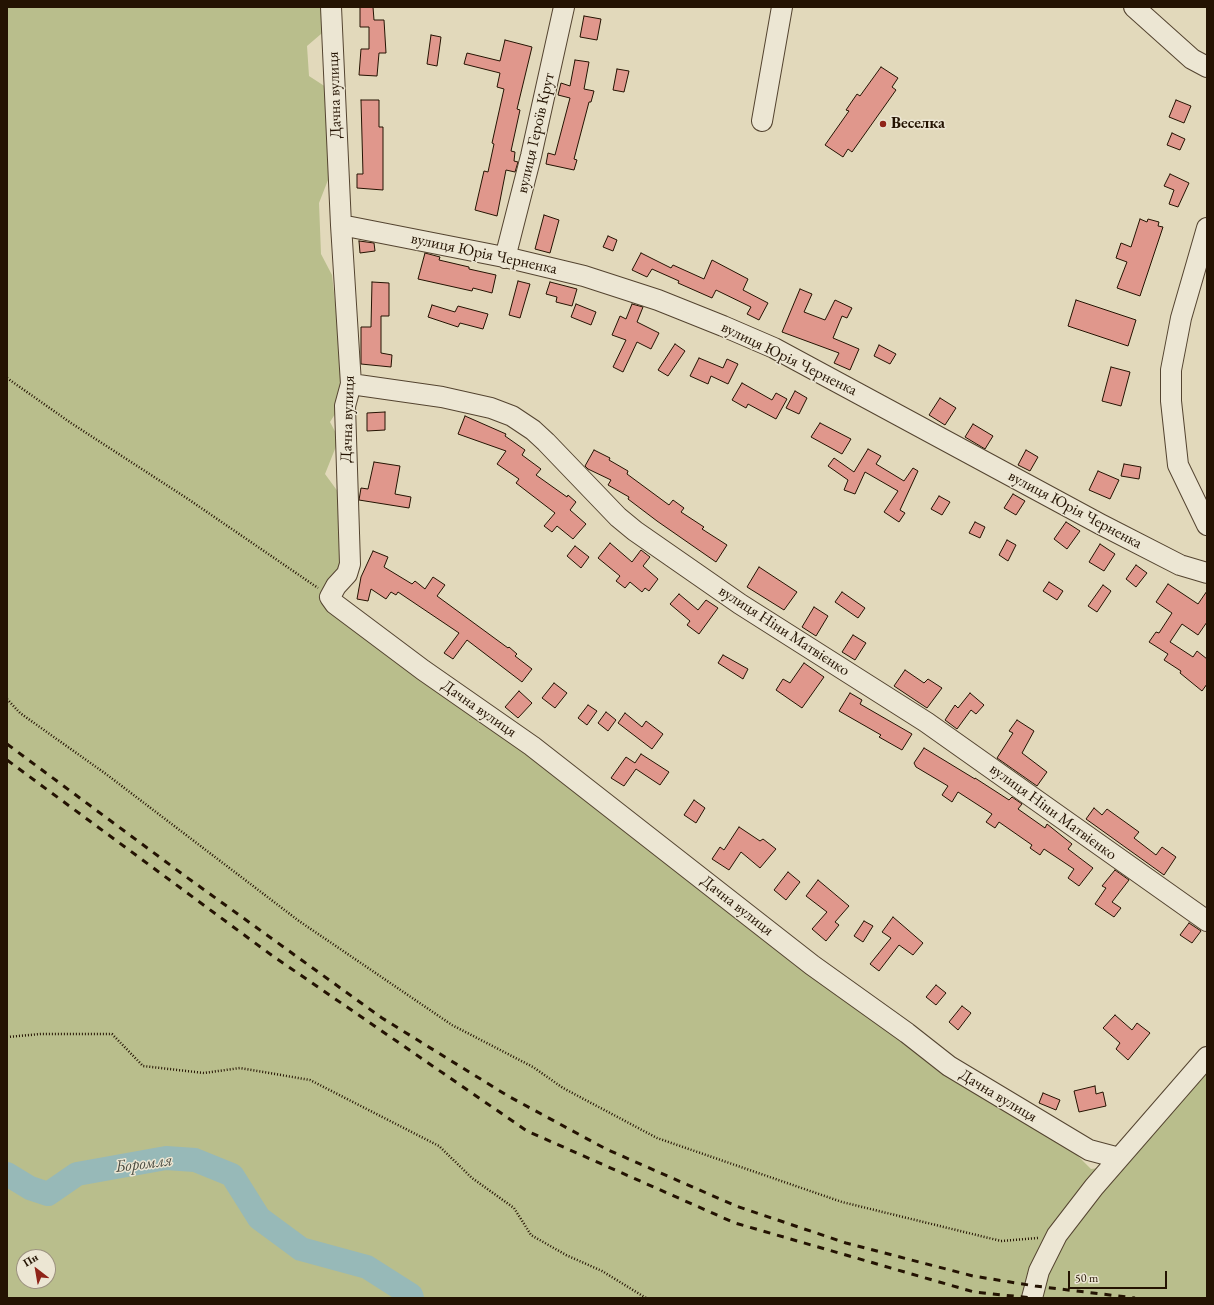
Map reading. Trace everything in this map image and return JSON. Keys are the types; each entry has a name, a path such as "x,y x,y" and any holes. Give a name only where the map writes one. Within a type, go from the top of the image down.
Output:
{"street":[{"name":"Дачна вулиця","path":"332,7 340,225 351,384 345,406 350,564 347,574 336,586 330,597 335,604 423,670 532,746 812,965 908,1033 949,1066 1089,1150 1119,1158"},
{"name":"вулиця Героїв Крут","path":"505,258 531,156 564,7"},
{"path":"762,121 782,7"},
{"path":"1134,7 1192,59 1207,67"},
{"name":"вулиця Юрія Черненка","path":"340,225 505,258 584,276 650,298 723,326 774,348 1100,524 1180,564 1207,573"},
{"path":"1207,228 1181,318 1171,370 1171,401 1178,464 1207,524"},
{"name":"вулиця Ніни Матвієнко","path":"351,384 442,397 491,408 512,416 538,434 618,517 635,531 740,604 926,722 1207,921"},
{"path":"1032,1298 1039,1271 1056,1234 1094,1187 1207,1057"}],"path":[{"path":"7,378 70,423 188,499 330,597"},
{"path":"7,699 20,713 106,774 300,921 452,1025 533,1067 563,1088 657,1138 842,1202 1000,1241 1026,1240 1056,1234"},
{"path":"7,1037 41,1034 112,1034 143,1066 204,1073 240,1068 310,1080 439,1146 472,1178 514,1208 531,1235 566,1255 602,1271 646,1298"}],"green space":[{"path":"7,7 326,7 328,28 307,46 309,76 329,89 328,180 319,203 321,254 332,275 338,329 342,403 330,422 339,439 325,474 344,500 344,568 327,589 1076,1154 1091,1169 1125,1165 1207,1072 1207,1298 7,1298"}],"building":[{"path":"360,7 373,7 374,20 384,20 386,53 379,53 377,76 359,75 361,49 369,49 369,27 360,27"},
{"path":"584,16 601,19 597,40 580,37"},
{"path":"431,35 441,37 437,66 427,64"},
{"path":"505,40 532,47 517,109 520,110 511,151 515,152 514,161 518,162 515,172 506,170 497,216 475,210 484,171 488,172 494,144 492,143 504,89 497,87 500,73 464,64 467,53 500,61"},
{"path":"575,60 589,62 584,89 594,91 591,102 589,102 574,159 577,160 574,170 546,164 548,153 555,155 570,98 558,95 561,83 570,86"},
{"path":"881,67 898,78 892,87 896,90 852,152 848,149 843,157 825,145 849,111 846,110 857,94 860,96"},
{"path":"617,69 629,71 624,92 613,90"},
{"path":"361,100 379,100 379,127 383,127 383,190 357,188 357,174 363,174"},
{"path":"1176,100 1191,106 1184,123 1169,117"},
{"path":"1172,133 1185,139 1180,150 1167,145"},
{"path":"1170,174 1189,183 1178,207 1169,204 1174,190 1164,186"},
{"path":"544,215 559,220 550,253 535,249"},
{"path":"1140,219 1147,222 1148,219 1159,222 1158,226 1163,227 1140,296 1117,288 1127,262 1116,258 1121,243 1131,247"},
{"path":"608,236 617,240 613,251 603,247"},
{"path":"359,241 374,243 375,251 360,253"},
{"path":"425,253 440,257 439,260 496,275 492,293 473,288 472,291 418,279"},
{"path":"641,253 671,268 673,265 704,279 712,260 748,279 743,290 768,303 759,320 747,314 751,307 716,290 712,298 678,283 679,281 652,269 647,277 632,270"},
{"path":"518,281 530,284 520,318 509,315"},
{"path":"372,282 389,283 389,316 381,316 381,353 392,355 391,367 361,364 361,327 371,327"},
{"path":"550,282 577,289 572,306 556,302 557,297 546,294"},
{"path":"800,289 812,294 804,312 825,320 835,300 852,308 847,318 842,316 833,338 859,349 850,370 834,363 839,353 782,332"},
{"path":"1076,300 1136,320 1128,346 1068,326"},
{"path":"576,304 596,312 591,325 571,317"},
{"path":"632,304 643,307 637,322 659,333 651,349 637,342 623,372 613,367 626,340 612,335 620,316 626,319"},
{"path":"432,305 455,312 458,306 488,314 483,329 460,323 458,327 428,317"},
{"path":"675,344 685,351 668,376 658,370"},
{"path":"879,345 896,354 890,364 874,356"},
{"path":"699,358 723,368 727,359 738,364 728,384 711,376 708,384 690,376"},
{"path":"1111,367 1130,372 1121,406 1102,401"},
{"path":"742,383 772,400 776,393 787,399 776,419 748,404 746,408 732,400"},
{"path":"795,391 807,398 799,414 786,408"},
{"path":"940,398 956,408 945,425 929,415"},
{"path":"385,412 385,430 367,431 367,413"},
{"path":"465,416 506,434 505,436 525,450 522,455 541,469 536,475 567,497 568,495 576,502 570,510 586,524 573,539 557,526 552,532 544,526 555,513 516,483 519,479 497,464 506,451 458,434"},
{"path":"820,423 851,439 842,454 811,437"},
{"path":"973,424 993,436 985,449 965,437"},
{"path":"868,449 881,456 876,464 904,481 913,468 918,471 900,510 905,513 899,522 884,512 898,491 865,472 855,494 844,490 848,480 828,466 834,458 854,472"},
{"path":"594,450 610,458 609,460 628,471 627,474 669,505 673,500 684,508 681,512 704,527 702,529 727,545 716,562 657,521 628,499 629,497 608,485 611,480 588,469 585,466"},
{"path":"1026,450 1038,457 1030,471 1018,465"},
{"path":"374,462 400,466 395,494 411,497 409,508 359,500 361,488 368,489"},
{"path":"1124,464 1141,467 1139,479 1121,476"},
{"path":"1098,471 1119,480 1110,499 1089,490"},
{"path":"1013,494 1025,501 1016,515 1004,508"},
{"path":"939,496 950,502 942,515 931,509"},
{"path":"975,522 985,527 980,538 969,533"},
{"path":"1066,522 1080,531 1067,549 1054,539"},
{"path":"1007,540 1016,545 1008,561 999,555"},
{"path":"610,543 632,562 641,550 650,557 643,566 658,579 649,591 645,588 642,592 630,582 625,588 616,581 620,576 598,558"},
{"path":"1100,544 1115,554 1104,571 1089,562"},
{"path":"575,546 589,557 581,568 567,556"},
{"path":"373,551 388,557 384,567 412,584 415,581 425,589 433,577 445,585 437,596 508,648 509,647 517,654 515,656 532,669 522,682 467,640 453,659 444,653 459,633 398,592 396,595 391,592 386,599 371,589 368,601 357,599 361,577"},
{"path":"1136,565 1147,573 1136,587 1126,579"},
{"path":"759,567 797,592 784,610 747,587"},
{"path":"1049,582 1063,591 1057,600 1043,591"},
{"path":"1168,584 1198,604 1207,591 1207,622 1198,635 1182,624 1170,642 1193,657 1197,651 1207,659 1207,684 1202,691 1180,673 1181,671 1164,660 1168,654 1149,642 1156,632 1159,633 1172,613 1156,602"},
{"path":"1103,585 1111,591 1097,612 1088,606"},
{"path":"842,592 865,608 858,618 835,602"},
{"path":"679,594 698,610 706,600 718,608 699,634 687,625 690,621 670,604"},
{"path":"814,607 828,616 816,636 802,627"},
{"path":"853,635 866,643 855,660 842,652"},
{"path":"723,655 748,669 743,679 718,663"},
{"path":"804,663 824,677 802,708 776,690 783,679 790,683"},
{"path":"905,670 924,683 928,679 942,688 927,708 894,686"},
{"path":"554,683 567,693 555,708 542,698"},
{"path":"519,691 532,703 518,718 505,707"},
{"path":"850,693 862,700 860,704 912,734 902,750 879,737 881,735 839,711"},
{"path":"970,693 984,705 976,714 971,710 957,729 945,720 955,705 958,708"},
{"path":"588,705 597,711 587,725 578,718"},
{"path":"606,712 616,720 608,731 598,723"},
{"path":"625,713 642,727 646,721 663,734 652,749 618,723"},
{"path":"1017,720 1034,731 1022,753 1047,772 1037,786 997,758 1013,733 1009,731"},
{"path":"924,748 1009,800 1012,797 1022,804 1018,809 1045,828 1047,824 1072,844 1068,849 1093,868 1079,886 1068,878 1074,869 1044,849 1040,855 1030,848 1032,845 999,822 995,828 986,822 992,814 958,792 952,802 942,795 948,786 916,767 914,763"},
{"path":"641,754 669,772 660,785 636,769 624,786 611,778 626,757 635,763"},
{"path":"694,800 705,808 696,823 684,815"},
{"path":"1094,808 1102,815 1107,809 1139,832 1134,838 1156,855 1162,847 1176,857 1164,875 1086,819"},
{"path":"739,827 760,841 763,839 776,849 760,868 741,852 729,870 712,859 720,847 724,850"},
{"path":"1115,870 1129,880 1112,902 1121,908 1114,917 1095,904 1106,888 1102,886"},
{"path":"788,872 800,882 786,900 774,890"},
{"path":"818,880 849,906 835,922 839,925 826,941 812,929 827,912 806,896"},
{"path":"893,917 923,943 913,955 899,945 879,971 870,964 891,938 882,932"},
{"path":"864,921 873,926 863,942 854,936"},
{"path":"1189,923 1201,931 1192,943 1180,935"},
{"path":"936,985 946,993 936,1005 926,997"},
{"path":"962,1006 971,1013 958,1030 949,1022"},
{"path":"1115,1015 1132,1030 1137,1023 1150,1033 1128,1060 1116,1049 1120,1043 1103,1028"},
{"path":"1095,1086 1096,1094 1103,1092 1106,1106 1079,1112 1074,1091"},
{"path":"1043,1093 1060,1100 1056,1110 1039,1103"}],"waterway":[{"name":"Боромля","path":"7,1174 30,1188 48,1194 77,1174 166,1158 195,1160 232,1175 259,1218 301,1249 367,1267 411,1295 412,1298"}],"railway":[{"path":"7,744 185,876 382,1018 508,1096 606,1149 736,1206 846,1243 973,1276 1035,1286 1135,1298"},
{"path":"7,760 270,954 527,1131 735,1223 974,1292 1032,1298"}],"place":[{"name":"Веселка","path":"883,124"}]}
